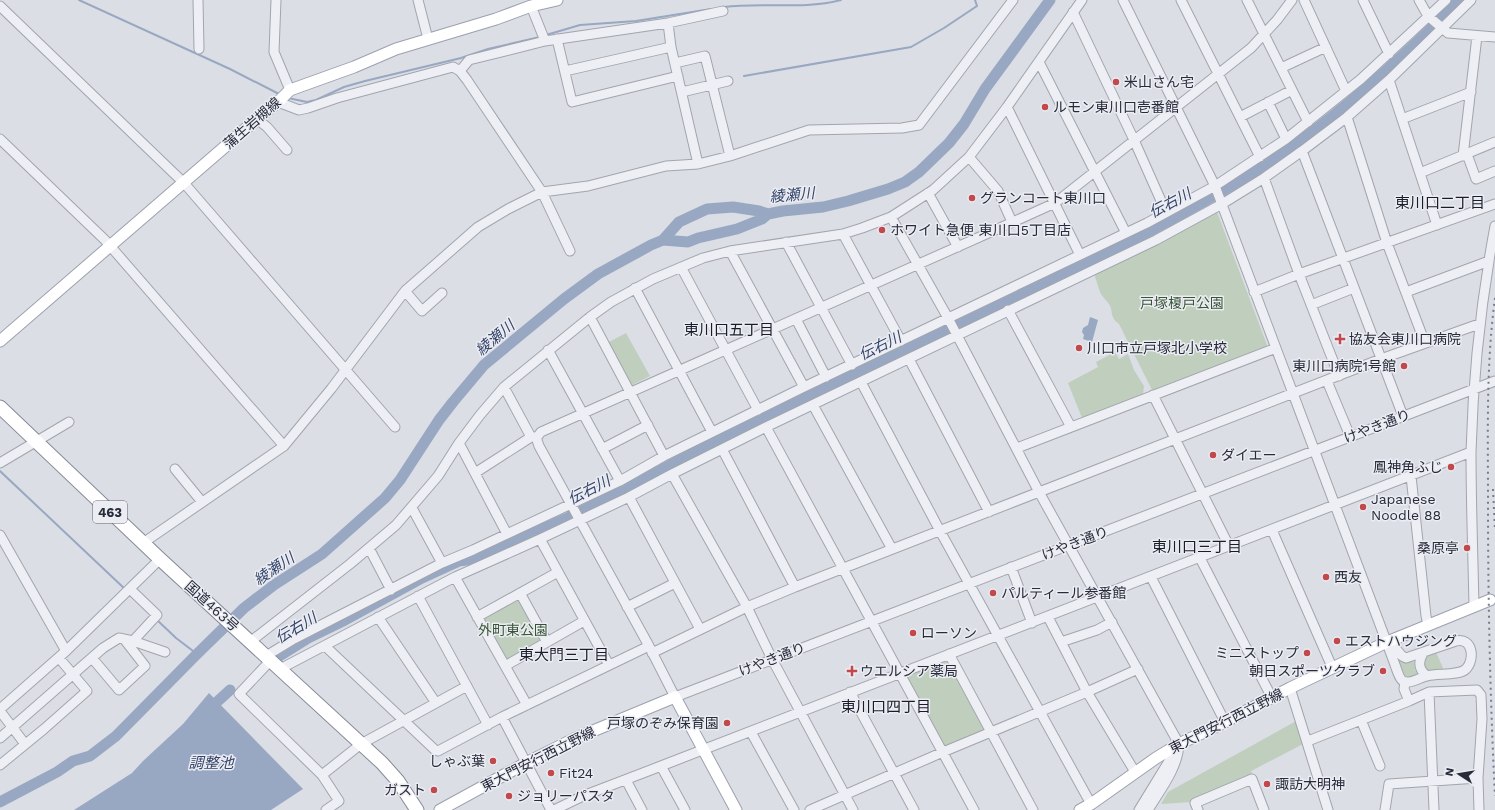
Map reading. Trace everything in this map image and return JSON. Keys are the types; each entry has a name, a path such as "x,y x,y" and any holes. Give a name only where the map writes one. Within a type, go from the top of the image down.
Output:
{"highway":[{"name":"国道463号","path":"0,407 160,559 360,744 398,781 417,810"}],"main road":[{"name":"蒲生岩槻線","path":"0,341 278,102 290,90 354,67 396,49 496,19 532,6 557,0"},
{"name":"東大門安行西立野線","path":"1080,810 1179,744 1332,667 1387,642 1490,600"},
{"name":"東大門安行西立野線","path":"440,810 526,763 576,738 674,697"},
{"path":"674,697 736,810"}],"street":[{"path":"198,0 199,49"},
{"path":"276,0 274,52 290,90"},
{"path":"418,0 428,39"},
{"path":"143,543 284,446 405,291 478,227 542,192 588,186 666,166 698,164 730,156 809,130 902,128 919,126 1013,0"},
{"path":"250,642 396,525 438,476 459,443 504,387 548,350 611,302 653,279 703,258 730,251 844,234 891,217 928,193 969,156 1007,107 1082,0"},
{"path":"1124,0 1215,187 1387,642 1402,680 1405,682"},
{"path":"1181,0 1260,156"},
{"path":"1246,0 1308,122"},
{"path":"475,473 541,432 1055,203 1251,48 1264,35 1292,0"},
{"path":"1304,0 1346,91"},
{"path":"1363,0 1389,54"},
{"path":"1420,0 1429,18 1448,33 1495,37"},
{"path":"326,810 339,801 322,775 239,694 294,639 442,563 572,506 664,456 712,432 1147,223 1215,187 1286,139 1361,80 1429,18 1446,0"},
{"path":"272,661 325,646 455,577 629,497 722,449 1156,240 1264,178 1347,117 1389,80 1471,0"},
{"path":"0,6 184,183 395,427"},
{"path":"532,6 545,41"},
{"path":"460,71 469,60 545,41 668,23 723,11"},
{"path":"1073,12 1134,140 1166,212"},
{"path":"668,23 675,63 698,164"},
{"path":"1477,36 1465,155 1476,179 1495,171"},
{"path":"557,39 572,102 678,76"},
{"path":"1281,68 1326,46"},
{"path":"565,71 672,47"},
{"path":"675,63 705,56 730,156"},
{"path":"1039,62 1096,170 1126,233"},
{"path":"278,102 299,110 337,98 453,67 460,71 542,192 570,251"},
{"path":"1389,80 1437,225"},
{"path":"682,92 728,81"},
{"path":"1240,117 1292,90"},
{"path":"1402,119 1471,92"},
{"path":"1268,102 1286,139"},
{"path":"1007,107 1080,255"},
{"path":"1347,117 1388,243 1425,343"},
{"path":"257,119 267,127 287,150"},
{"path":"0,138 110,246 284,446"},
{"path":"1420,173 1495,142"},
{"path":"1302,151 1403,416"},
{"path":"969,156 998,190 1012,222"},
{"path":"1264,178 1299,274 1339,376"},
{"path":"928,193 958,247"},
{"path":"1254,292 1299,274 1495,204"},
{"path":"891,217 948,318 1039,492 1179,744 1179,755 1173,768 1148,810"},
{"path":"1474,607 1472,452 1475,388 1479,324 1495,226"},
{"path":"844,234 901,341"},
{"path":"786,242 852,365"},
{"path":"730,251 804,387"},
{"path":"1406,292 1489,261"},
{"path":"681,267 758,410"},
{"path":"635,288 678,371 712,432"},
{"path":"1311,305 1354,288"},
{"path":"405,291 422,311 442,293"},
{"path":"1008,310 1072,426"},
{"path":"590,317 664,456"},
{"path":"796,319 826,377"},
{"path":"325,646 435,750 438,751 502,717 609,665 700,629 795,587 1175,439 1293,395 1381,359 1479,324"},
{"path":"1017,448 1276,348"},
{"path":"548,350 620,481"},
{"path":"909,359 989,512"},
{"path":"1327,381 1350,436"},
{"name":"けやき通り","path":"674,697 1495,381"},
{"path":"861,382 940,531 970,583 1090,804"},
{"path":"504,387 537,440 650,649 674,697"},
{"path":"1153,395 1229,546"},
{"path":"814,405 892,549"},
{"path":"0,464 69,422"},
{"path":"602,449 648,425"},
{"path":"766,428 974,810"},
{"path":"459,443 507,534"},
{"path":"722,449 795,587"},
{"path":"554,810 583,796 1472,452"},
{"path":"175,469 202,502"},
{"path":"672,474 747,607 772,659 853,810"},
{"path":"1411,476 1428,625"},
{"path":"629,497 700,629"},
{"path":"412,508 442,563"},
{"path":"1272,530 1332,667"},
{"path":"0,535 66,651"},
{"path":"540,539 609,665"},
{"path":"369,548 390,590"},
{"path":"1200,558 1272,698"},
{"path":"25,744 0,710 59,658 160,559"},
{"path":"1011,567 1032,623"},
{"path":"478,617 558,572"},
{"path":"455,577 527,705"},
{"path":"1151,577 1225,722"},
{"path":"627,607 675,584"},
{"path":"129,640 157,616 130,589"},
{"path":"520,593 547,642"},
{"path":"418,596 488,725"},
{"path":"378,617 436,703"},
{"path":"1048,617 1087,692 1135,772"},
{"path":"505,666 584,621"},
{"path":"1061,642 1097,630 1112,622"},
{"path":"0,738 103,648 119,638 165,652"},
{"path":"92,658 119,690 145,666 129,640"},
{"path":"1387,642 1404,658 1409,658 1458,640 1465,641 1470,646 1471,661 1466,669 1460,672 1427,676 1405,682"},
{"path":"1423,653 1419,664 1421,670 1427,676"},
{"path":"949,654 1033,810"},
{"path":"0,765 87,691 59,658"},
{"path":"810,810 1138,669"},
{"path":"1405,682 1404,689 1409,701"},
{"path":"322,775 360,744 467,686"},
{"path":"1290,688 1308,741 1328,810"},
{"path":"1308,741 1429,692 1477,690 1481,695 1482,719 1478,778 1479,810"},
{"path":"850,692 914,810"},
{"path":"1429,692 1434,810"},
{"path":"502,717 551,810"},
{"path":"1361,720 1380,766"},
{"path":"751,732 794,810"},
{"path":"1139,810 1179,744"},
{"path":"661,766 685,810"},
{"path":"1385,810 1389,784 1478,778"},
{"path":"626,780 642,810"},
{"path":"1198,810 1196,803 1252,780 1264,810"}],"green space":[{"name":"戸塚榎戸公園","path":"1217,212 1267,345 1266,349 1158,391 1152,390 1119,324 1112,315 1110,306 1100,292 1095,277 1096,271"},
{"path":"626,333 650,376 632,385 629,384 607,343"},
{"path":"1115,352 1119,359 1128,354 1134,370 1144,386 1143,394 1082,418 1068,383 1098,367 1096,362"},
{"name":"外町東公園","path":"518,597 544,640 507,662 482,617"},
{"path":"1436,652 1443,668 1442,671 1424,670 1423,660 1425,657"},
{"path":"1396,655 1403,661 1414,662 1415,670 1418,674 1417,676 1411,678 1403,675"},
{"path":"944,659 949,661 986,728 984,732 947,748 942,746 905,678 907,674"},
{"path":"1298,720 1305,743 1251,771 1253,776 1192,802 1161,804 1168,792"}],"water":[{"path":"1090,317 1098,320 1092,342 1083,339 1084,335 1082,332 1083,328 1088,325"},
{"name":"調整池","path":"209,693 303,789 271,810 74,810 132,773 183,724"}],"waterway":[{"path":"79,0 230,69 281,95"},
{"path":"724,7 753,5 812,5 841,0"},
{"path":"744,76 911,47 944,28 977,6 975,0"},
{"name":"綾瀬川","path":"0,802 57,772 73,761 90,756 116,736 244,608 274,585 322,554 385,498 400,480 439,420 484,365 564,299 598,274 663,240 679,222 707,209 733,207 768,214 823,207 888,189 905,182 919,172 949,143 964,124 985,89 1050,0"},
{"name":"伝右川","path":"276,658 308,638 345,620 422,578 459,561 474,559 574,515 736,431 1098,258 1193,208 1268,163 1323,124 1375,81 1434,26 1458,0"},
{"path":"546,35 580,25 636,21 711,9"},
{"path":"288,98 307,102 316,100 344,87 365,81 540,37"},
{"path":"663,240 688,242 698,238 737,229 762,219 768,214"},
{"path":"0,471 126,590"},
{"path":"156,619 176,638 197,654"},
{"name":"伝右川","path":"206,712 230,690"}],"railway":[{"path":"1495,298 1490,348 1488,399 1488,574 1495,796"},
{"path":"1493,489 1495,530"}],"place":[{"name":"米山さん宅","path":"1116,82"},
{"name":"ルモン東川口壱番館","path":"1045,107"},
{"name":"グランコート東川口","path":"972,198"},
{"name":"ホワイト急便 東川口5丁目店","path":"882,230"},
{"name":"協友会東川口病院","path":"1340,339"},
{"name":"川口市立戸塚北小学校","path":"1079,348"},
{"name":"東川口病院1号館","path":"1404,366"},
{"name":"ダイエー","path":"1213,455"},
{"name":"鳳神角ふじ","path":"1451,467"},
{"name":"Japanese Noodle 88","path":"1363,507"},
{"name":"桑原亭","path":"1467,548"},
{"name":"西友","path":"1326,577"},
{"name":"パルティール参番館","path":"993,593"},
{"name":"ローソン","path":"913,633"},
{"name":"エストハウジング","path":"1337,641"},
{"name":"ミニストップ","path":"1307,653"},
{"name":"ウエルシア薬局","path":"852,671"},
{"name":"朝日スポーツクラブ","path":"1383,671"},
{"name":"戸塚のぞみ保育園","path":"727,723"},
{"name":"しゃぶ葉","path":"493,761"},
{"name":"Fit24","path":"551,773"},
{"name":"諏訪大明神","path":"1267,784"},
{"name":"ガスト","path":"434,790"},
{"name":"ジョリーパスタ","path":"509,796"}],"district":[{"name":"東川口二丁目","path":"1440,203"},
{"name":"東川口五丁目","path":"729,330"},
{"name":"東川口三丁目","path":"1197,547"},
{"name":"東大門三丁目","path":"564,655"},
{"name":"東川口四丁目","path":"886,707"}]}
